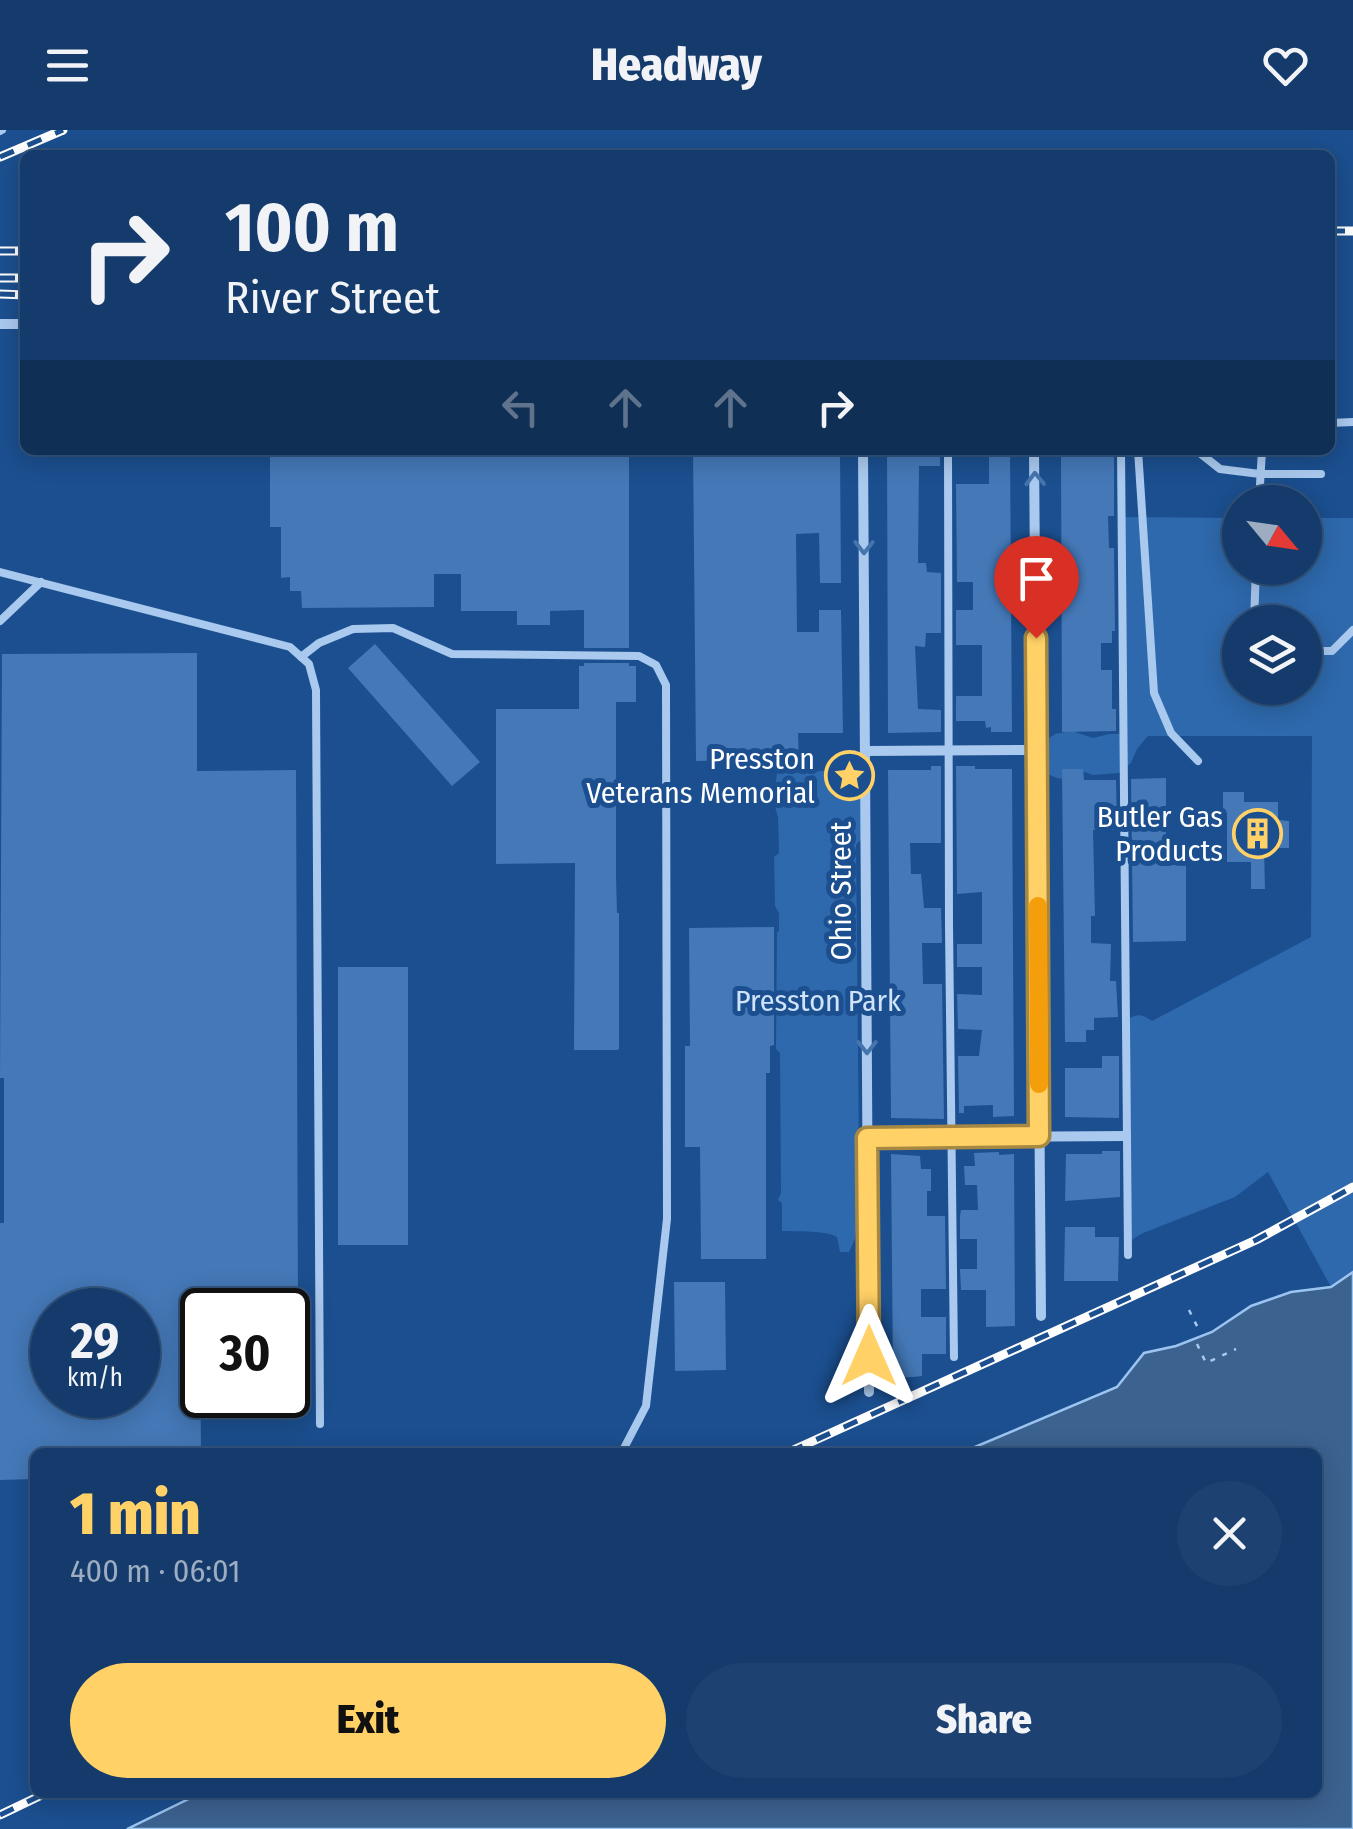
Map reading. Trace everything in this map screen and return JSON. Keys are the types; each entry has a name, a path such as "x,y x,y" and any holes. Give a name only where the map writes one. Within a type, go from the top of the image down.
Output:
{"street":[{"name":"Ohio Street","path":"863,455 869,1392"},
{"path":"1034,455 1041,1316"},
{"path":"865,752 1037,750"},
{"path":"867,1138 1126,1136"}],"lane":[{"path":"948,455 954,1357"},
{"path":"1121,455 1128,1255"},
{"path":"1138,455 1154,694 1172,733 1198,762"},
{"path":"1202,455 1220,470 1321,474"},
{"path":"1260,485 1262,455"},
{"path":"0,572 290,647 308,664 316,690 320,1424"},
{"path":"0,620 41,582"},
{"path":"301,657 320,643 353,629 393,628 452,654 639,656 656,665 666,686 667,1218 646,1406 624,1448"},
{"path":"1322,651 1332,651 1353,630"}],"path":[{"path":"1189,1310 1200,1332"},
{"path":"1196,1344 1206,1363 1236,1349"}],"green space":[{"path":"1122,517 1222,518 1222,585 1322,585 1322,518 1353,518 1353,1272 1331,1287 1268,1172 1235,1197 1128,1242 1127,1020 1140,1015 1152,1021 1311,937 1312,736 1148,736 1131,763 1119,773 1084,772 1060,779 1039,767 1039,745 1055,734 1072,731 1093,738 1120,734 1125,729"},
{"name":"Presston Park","path":"779,760 794,760 798,771 828,771 829,763 839,760 855,771 855,781 865,788 865,835 856,845 859,1160 863,1182 859,1186 859,1232 855,1233 849,1252 840,1252 837,1237 832,1235 782,1231 782,1203 778,1200 780,1053 776,1049 779,913 775,906 774,857 779,853 778,817 773,800"}],"shaded area":[{"path":"1353,1272 1353,1829 127,1829 191,1798 1322,1798 1322,1448 972,1448 1117,1387 1144,1353 1212,1332 1251,1306 1291,1292 1331,1287"}],"building":[{"path":"270,455 629,455 629,648 584,648 584,610 550,611 550,625 517,625 517,611 461,611 461,574 434,574 434,607 302,608 301,591 290,591 290,577 281,578 281,527 270,527"},
{"path":"693,455 840,455 841,583 820,583 819,533 796,534 797,632 819,632 819,610 841,610 843,733 798,733 799,760 765,760 765,771 740,771 740,760 696,761"},
{"path":"887,455 940,455 940,466 919,466 918,563 926,563 927,572 941,573 941,633 926,633 925,647 915,646 918,709 941,710 941,732 888,733"},
{"path":"989,455 1010,455 1012,732 991,732 985,721 956,721 956,696 982,696 982,645 956,645 956,610 973,610 973,582 957,582 956,484 989,484"},
{"path":"1061,455 1114,455 1114,516 1108,516 1109,548 1114,548 1115,631 1112,643 1101,643 1101,670 1112,670 1116,731 1062,732"},
{"path":"375,644 480,762 452,786 348,668"},
{"path":"197,653 197,771 296,770 298,1288 180,1288 180,1418 201,1418 201,1448 30,1448 30,1479 0,1480 4,1078 0,1078 2,654"},
{"path":"579,666 636,666 636,702 616,702 617,1050 574,1050 575,863 496,864 496,709 579,709"},
{"path":"931,766 941,766 941,843 910,843 911,874 921,874 924,908 941,908 942,943 922,943 923,984 942,984 944,1119 891,1118 888,770 931,770"},
{"path":"956,766 1012,769 1014,1116 993,1117 993,1105 964,1106 964,1113 959,1113 958,1056 979,1056 982,1030 958,1029 957,994 982,995 982,967 957,967 957,944 982,944 982,892 957,894"},
{"path":"1062,769 1083,769 1084,780 1116,780 1117,830 1093,830 1095,916 1091,916 1091,943 1111,944 1110,981 1116,981 1118,1017 1094,1018 1094,1030 1086,1030 1086,1042 1065,1042"},
{"path":"1166,778 1166,865 1186,865 1186,941 1133,942 1131,779"},
{"name":"Butler Gas Products","path":"1223,792 1244,792 1244,802 1278,802 1278,820 1289,821 1289,848 1264,848 1265,889 1251,889 1251,862 1227,862"},
{"path":"774,927 774,1045 770,1046 770,1073 766,1073 766,1259 701,1259 700,1147 685,1147 685,1046 690,1046 689,928"},
{"path":"338,967 408,967 408,1245 338,1245"},
{"path":"1102,1056 1119,1056 1119,1118 1065,1117 1065,1068 1102,1068"},
{"path":"1120,1151 1120,1197 1065,1201 1066,1154"},
{"path":"974,1153 1014,1154 1015,1326 986,1327 986,1290 961,1290 960,1269 977,1269 977,1239 960,1239 960,1216 961,1210 978,1210 977,1185 965,1185 964,1166 975,1166"},
{"path":"891,1154 920,1156 921,1169 931,1169 927,1216 945,1216 946,1289 921,1289 921,1317 946,1317 946,1354 922,1354 922,1376 893,1378"},
{"path":"1065,1227 1095,1227 1095,1237 1119,1237 1118,1281 1064,1281"},
{"path":"674,1282 725,1282 726,1370 675,1371"}],"railway":[{"path":"0,157 63,130"},
{"path":"1335,231 1353,231"},
{"path":"0,251 20,251"},
{"path":"0,278 20,278"},
{"path":"0,294 20,295"},
{"path":"798,1448 1256,1240 1353,1187"},
{"path":"0,1815 35,1798"}],"slow traffic":[{"path":"1038,906 1039,1084"}],"place":[{"name":"Presston Veterans Memorial","path":"850,776"},
{"name":"Butler Gas Products","path":"1258,834"}],"route":[{"path":"869,1356 867,1138 1039,1136 1036,638"}]}
